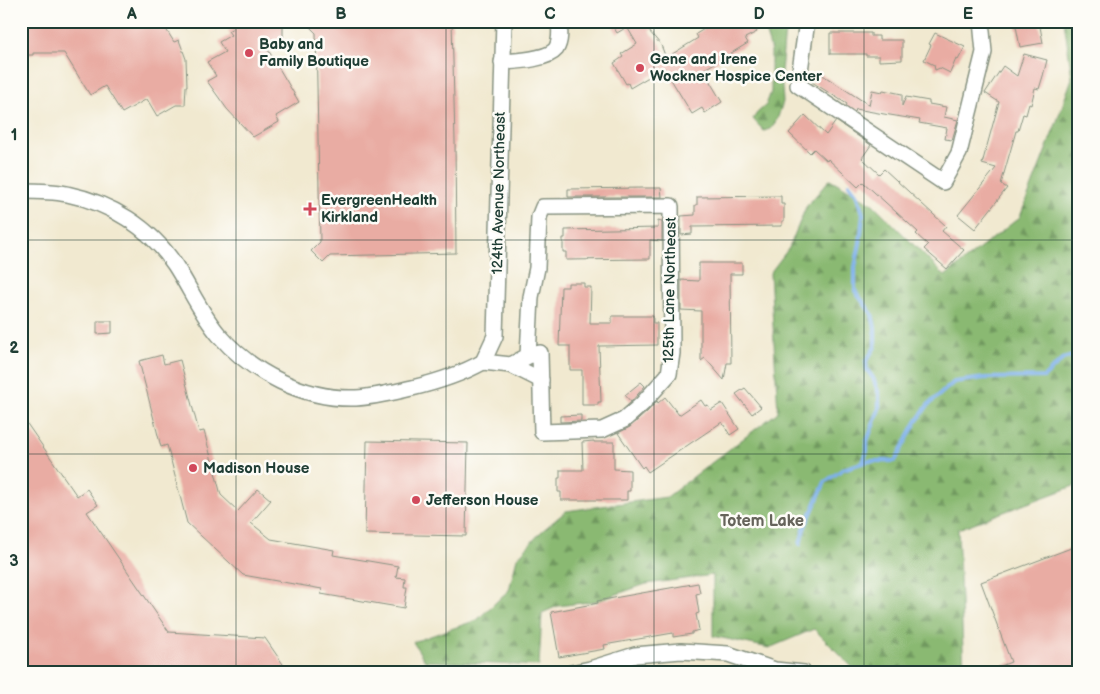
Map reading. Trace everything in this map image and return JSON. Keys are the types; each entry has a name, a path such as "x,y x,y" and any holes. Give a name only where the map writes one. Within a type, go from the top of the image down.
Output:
{"street":[{"name":"124th Avenue Northeast","path":"483,362 495,336 504,21"},
{"path":"502,62 525,61 544,56 555,49 560,35 559,21"},
{"path":"807,21 798,85 943,182 959,153 984,52 981,21"},
{"path":"21,191 48,191 81,198 105,206 132,221 154,238 164,250 220,336 250,364 293,387 332,396 356,398 372,396 450,378 483,362 511,365 541,380 540,353 528,356 511,365"},
{"name":"125th Lane Northeast","path":"528,356 539,217 542,207 671,206 672,353 669,374 642,404 624,420 602,430 542,432 541,380"},
{"path":"572,673 635,655 681,651 728,654 775,670 804,673"}],"green space":[{"path":"762,21 786,21 781,72 783,102 772,128 764,131 753,119 766,105 771,92 771,50"},
{"path":"1064,21 1079,21 1079,484 958,529 964,673 858,673 814,629 769,648 713,636 713,575 646,584 597,601 558,606 542,613 539,666 425,661 413,642 477,620 509,590 517,558 541,532 566,511 667,497 778,412 770,273 789,248 806,207 830,179 873,204 945,276 1020,217 1072,78"}],"building":[{"path":"21,21 124,21 127,25 133,21 161,21 174,42 179,40 186,59 187,86 185,105 176,105 157,116 147,99 122,113 105,86 90,95 64,53 21,55"},
{"path":"229,21 283,21 283,39 267,48 299,102 276,116 279,122 253,137 227,109 207,81 216,76 207,62 225,52 219,42 231,35 228,31 233,28"},
{"path":"304,21 452,21 456,253 330,256 323,263 311,251 320,242 316,33"},
{"name":"Gene and Irene Wockner Hospice Center","path":"610,21 666,21 649,31 661,45 666,58 698,38 696,34 717,21 750,21 757,32 745,38 748,43 703,70 722,102 705,113 702,108 692,114 664,68 630,88 628,83 626,84 614,63 623,57 621,54 637,44 627,27 617,33"},
{"path":"1015,21 1039,21 1043,43 1020,47"},
{"path":"830,33 871,33 871,36 879,36 879,40 902,40 902,60 879,61 879,56 866,56 866,54 830,54"},
{"path":"935,33 965,47 958,60 956,59 950,73 940,68 935,70 934,65 924,60"},
{"path":"1024,54 1047,60 1043,76 1039,89 1035,88 1031,105 1029,104 1026,115 1023,114 1018,131 1016,131 1001,184 1007,188 975,229 958,215 996,168 982,164 999,102 985,93 1003,66 1017,76"},
{"path":"818,72 869,105 872,90 882,92 883,90 902,94 902,106 906,97 929,101 929,104 946,107 944,117 958,120 952,140 945,139 947,128 919,123 920,120 856,109 855,112 846,106 847,104 812,82"},
{"path":"805,115 826,135 836,121 871,145 862,158 879,174 884,169 946,226 942,231 964,250 947,269 924,249 928,245 916,234 918,232 863,182 858,187 828,159 827,161 814,149 810,153 789,133"},
{"path":"661,188 662,197 568,197 568,189"},
{"path":"781,196 781,204 784,204 784,221 782,221 782,226 692,227 692,234 681,235 681,216 695,215 697,197"},
{"path":"658,221 662,222 662,241 650,240 650,259 566,260 566,252 563,252 565,230 658,228"},
{"path":"699,263 742,263 742,274 730,274 731,363 727,363 724,380 705,358 701,361 701,311 681,310 681,280 699,281"},
{"path":"568,283 584,283 584,287 591,287 590,323 612,323 612,316 653,316 653,323 657,323 657,345 599,346 601,402 598,402 598,405 582,405 582,370 570,370 570,346 559,346 561,287 568,287"},
{"path":"97,321 112,321 112,333 97,334"},
{"name":"Madison House","path":"162,355 164,364 180,360 199,432 204,431 221,495 238,511 258,489 271,500 251,523 271,539 334,550 333,555 398,566 396,577 405,578 404,587 407,587 404,608 321,594 322,589 243,575 187,523 167,445 161,447 139,361"},
{"path":"641,382 645,386 631,402 625,395"},
{"path":"745,388 761,407 752,414 736,394"},
{"path":"665,397 679,415 701,400 711,410 722,403 739,429 730,435 722,422 648,472 644,466 642,468 618,433 630,427 657,401 658,403"},
{"path":"21,415 77,496 87,489 98,505 87,512 169,632 265,638 289,673 21,673"},
{"path":"581,415 581,421 560,422 560,416"},
{"name":"Jefferson House","path":"367,441 468,443 466,536 365,534"},
{"path":"582,442 614,442 614,469 630,470 630,491 627,491 627,500 561,500 561,492 558,492 560,470 583,470"},
{"path":"1079,545 1079,673 985,673 1011,662 981,582"},
{"path":"698,583 700,593 696,594 699,613 696,614 699,630 692,632 692,634 673,637 673,633 604,645 605,649 559,657 551,612 598,603 597,601"}],"waterway":[{"path":"849,184 858,196 863,214 855,267 855,291 872,314 875,328 875,347 866,361 867,370 873,378 879,394 879,409 867,441 867,451 863,462"},
{"path":"800,544 804,529 825,482 843,469 868,461 895,461 916,422 928,405 954,382 985,378 1044,377 1063,359 1079,354"}],"place":[{"name":"Baby and Family Boutique","path":"249,53"},
{"name":"Gene and Irene Wockner Hospice Center","path":"640,68"},
{"name":"EvergreenHealth Kirkland","path":"310,209"},
{"name":"Madison House","path":"193,468"},
{"name":"Jefferson House","path":"416,500"}],"district":[{"name":"Totem Lake","path":"762,521"}]}
